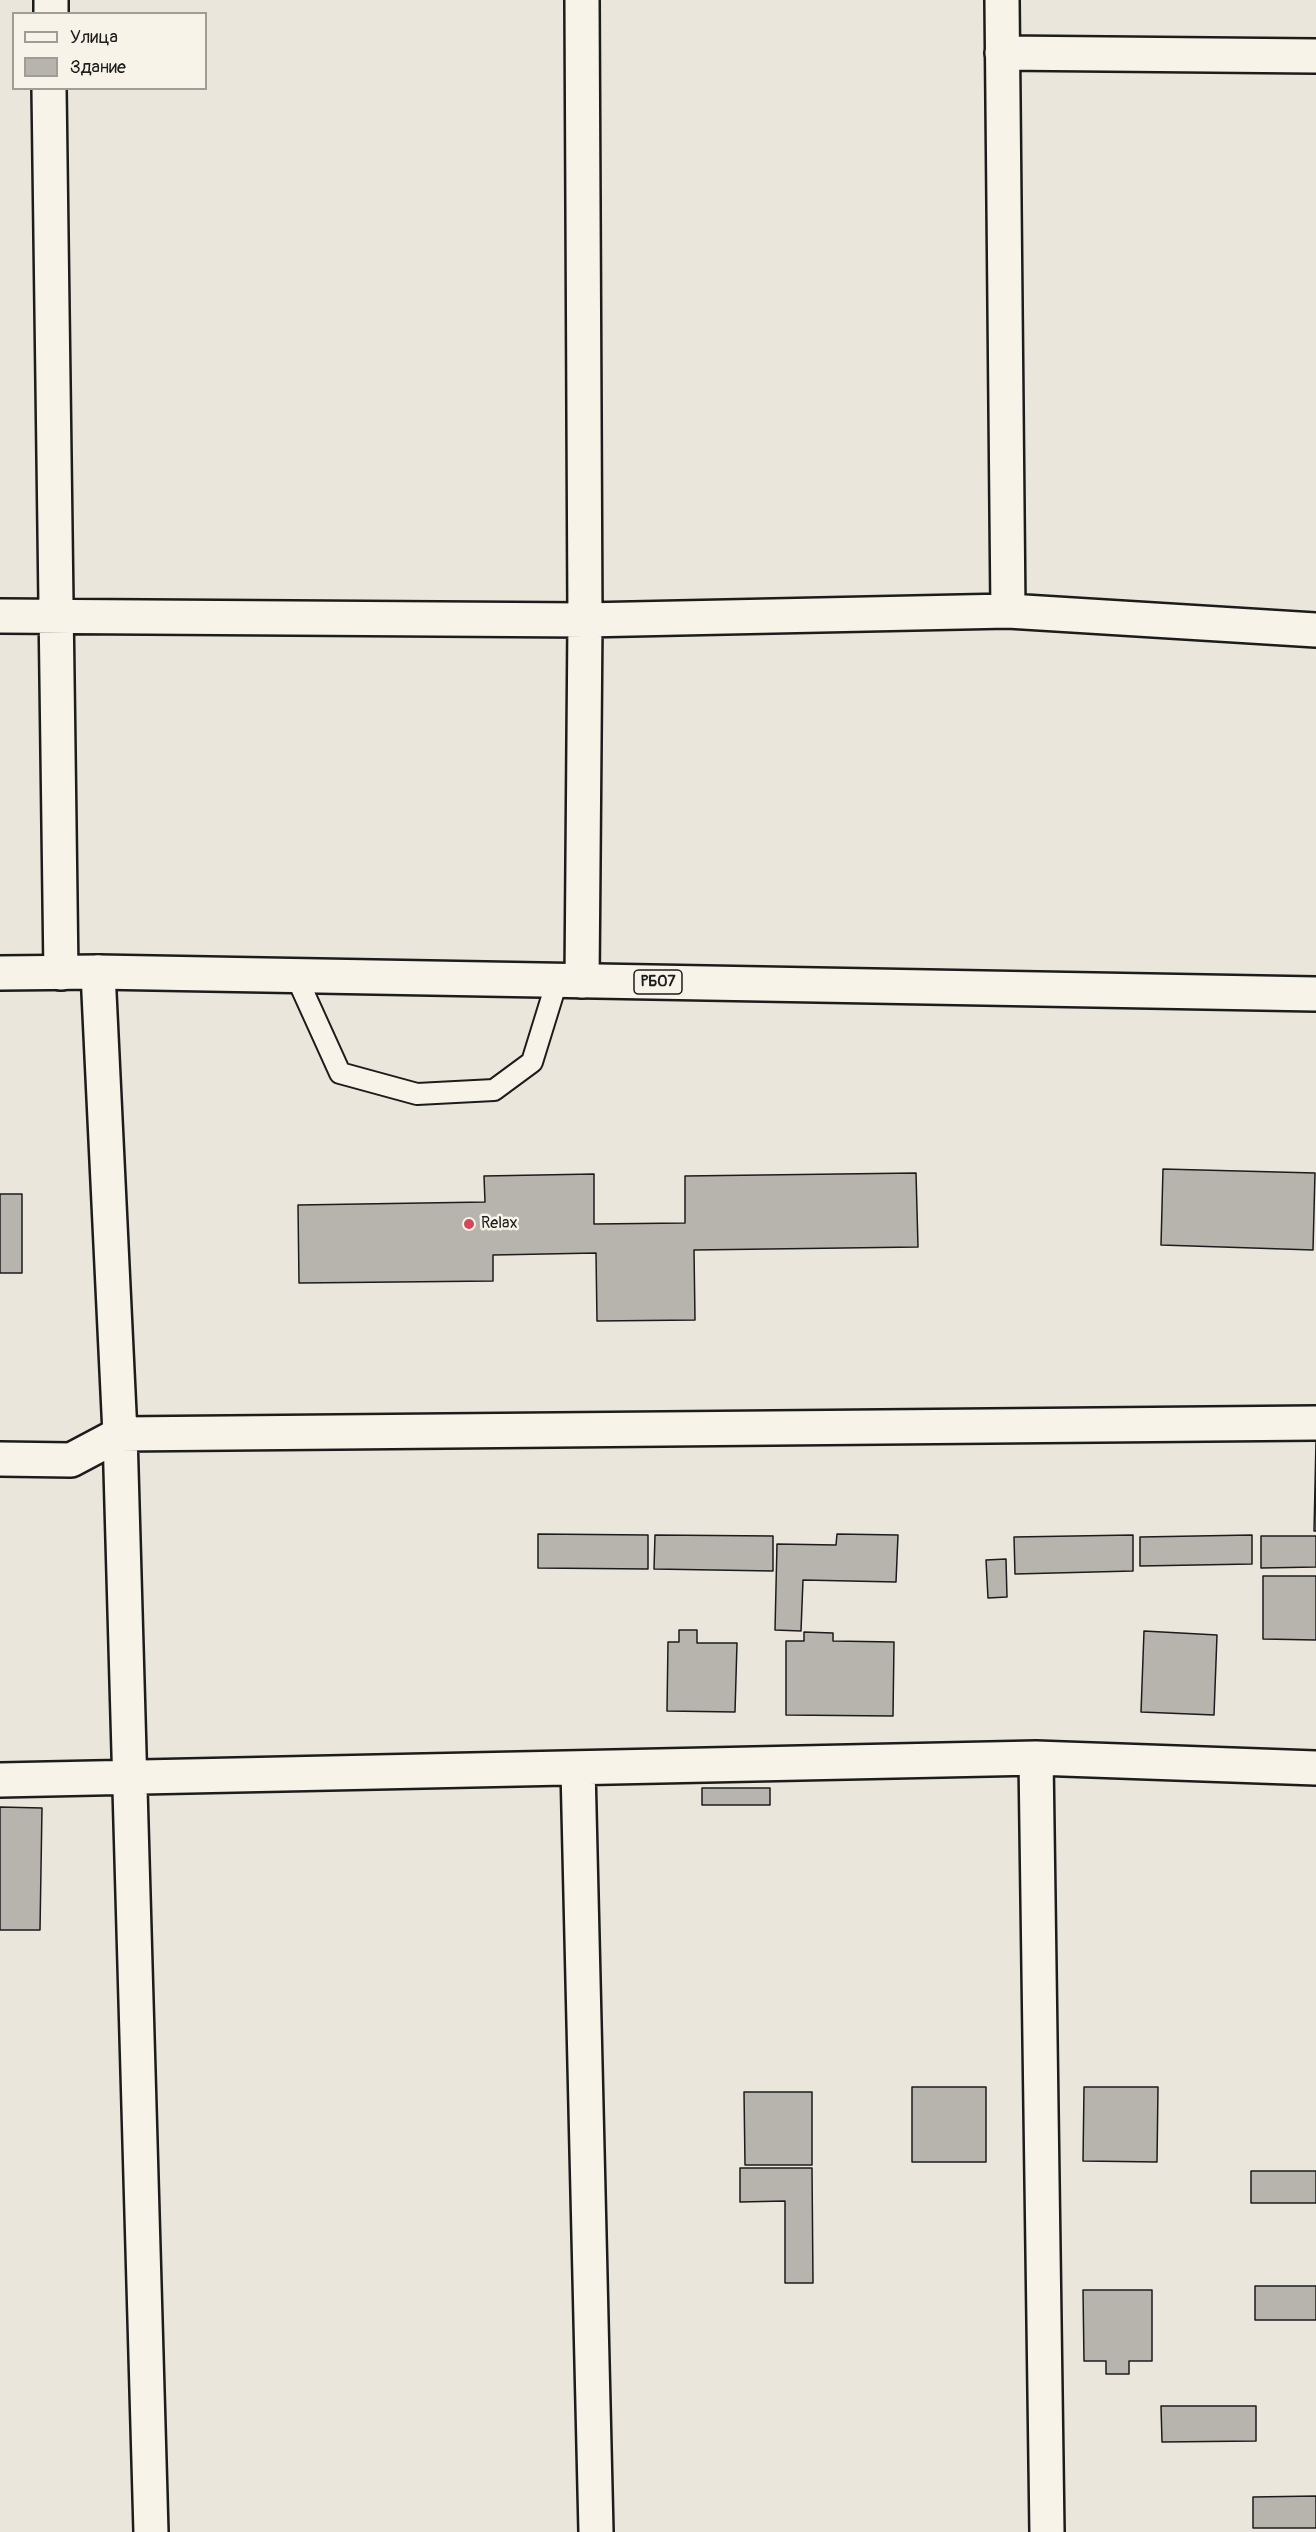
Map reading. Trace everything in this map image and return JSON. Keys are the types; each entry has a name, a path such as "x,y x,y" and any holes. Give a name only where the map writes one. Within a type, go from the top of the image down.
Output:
{"main road":[{"path":"569,981 585,620 582,0"},
{"path":"1002,0 1008,611"},
{"path":"1002,53 1316,56"},
{"path":"49,90 61,973"},
{"path":"0,616 585,620 1008,611 1316,630"},
{"path":"98,972 120,1434 151,2532"},
{"name":"РБ07","path":"0,973 98,972 1316,994"},
{"path":"0,1459 71,1460 120,1434 1316,1423"},
{"path":"0,1780 1036,1758 1316,1768"},
{"path":"1036,1758 1047,2532"},
{"path":"578,1768 596,2532"}],"lane":[{"path":"296,976 340,1073 417,1094 494,1090 532,1062 569,981"}],"building":[{"path":"1163,1169 1315,1173 1313,1250 1161,1245"},
{"path":"916,1173 918,1247 694,1250 695,1320 597,1321 596,1253 493,1255 493,1281 299,1283 298,1205 485,1202 484,1176 594,1174 594,1224 685,1223 685,1176"},
{"path":"0,1194 22,1194 22,1273 0,1273"},
{"path":"1316,1441 1316,1531 1314,1531"},
{"path":"538,1534 648,1535 648,1569 538,1568"},
{"path":"837,1534 898,1535 896,1582 803,1580 801,1631 775,1630 777,1544 836,1545"},
{"path":"655,1535 773,1536 773,1571 654,1569"},
{"path":"1133,1535 1133,1571 1015,1574 1014,1537"},
{"path":"1252,1535 1252,1564 1140,1566 1140,1537"},
{"path":"1261,1536 1316,1536 1316,1567 1261,1568"},
{"path":"1006,1559 1007,1597 988,1598 986,1560"},
{"path":"1263,1576 1316,1576 1316,1640 1263,1639"},
{"path":"679,1630 697,1630 697,1643 737,1643 735,1712 667,1711 668,1642 679,1642"},
{"path":"1144,1631 1217,1635 1214,1715 1141,1712"},
{"path":"804,1632 833,1633 833,1641 894,1642 893,1716 786,1715 786,1641 804,1641"},
{"path":"702,1788 770,1788 770,1805 702,1805"},
{"path":"0,1807 42,1808 40,1930 0,1930"},
{"path":"912,2087 986,2087 986,2162 912,2162"},
{"path":"1084,2087 1158,2087 1157,2162 1083,2161"},
{"path":"744,2092 812,2092 812,2165 745,2165"},
{"path":"740,2168 812,2168 813,2283 785,2283 785,2201 740,2202"},
{"path":"1251,2171 1316,2171 1316,2203 1251,2203"},
{"path":"1255,2286 1316,2286 1316,2320 1255,2320"},
{"path":"1083,2290 1152,2290 1152,2361 1129,2361 1129,2374 1106,2374 1106,2361 1084,2361"},
{"path":"1161,2406 1256,2406 1256,2441 1162,2442"},
{"path":"1316,2496 1316,2528 1253,2528 1253,2497"}],"place":[{"name":"Relax","path":"469,1224"}]}
